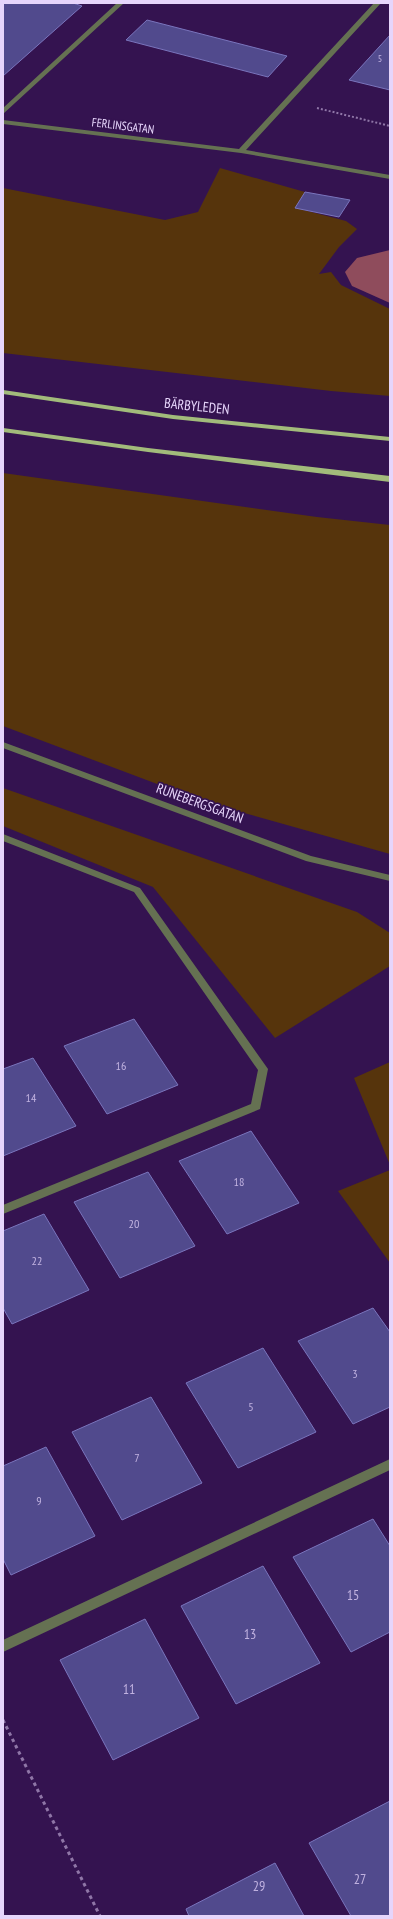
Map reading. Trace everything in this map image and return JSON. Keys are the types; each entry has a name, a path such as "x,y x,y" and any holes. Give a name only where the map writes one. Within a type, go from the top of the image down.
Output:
{"main road":[{"name":"BÄRBYLEDEN","path":"3,392 172,417 390,439"},
{"path":"3,430 148,450 390,479"}],"street":[{"path":"3,112 121,3"},
{"path":"241,151 378,3"},
{"name":"FERLINSGATAN","path":"3,122 241,151 390,176"},
{"name":"RUNEBERGSGATAN","path":"3,745 309,859 390,878"},
{"path":"3,1210 256,1106 263,1069 137,890 4,839"},
{"path":"3,1646 390,1464"}],"path":[{"path":"288,100 390,126"},
{"path":"3,1720 100,1916"}],"shaded area":[{"path":"220,168 305,192 296,208 346,221 357,229 339,247 319,274 331,272 341,285 390,309 390,396 331,391 3,353 3,188 165,220 198,212"},
{"path":"390,250 390,303 352,286 345,272 357,258"},
{"path":"3,473 317,517 390,525 390,854 205,802 3,726"},
{"path":"3,788 357,912 390,933 390,966 275,1038 153,887 3,826"},
{"path":"390,1062 390,1165 354,1078"},
{"path":"390,1170 390,1263 338,1191"}],"building":[{"path":"3,3 73,3 82,6 3,76"},
{"path":"147,20 287,56 268,77 126,40"},
{"path":"390,35 390,90 349,80"},
{"path":"305,192 350,200 339,217 295,208"},
{"path":"134,1019 178,1085 107,1114 64,1046"},
{"path":"33,1058 76,1126 3,1156 3,1069"},
{"path":"251,1131 299,1203 227,1234 179,1161"},
{"path":"148,1172 195,1246 120,1278 74,1202"},
{"path":"44,1214 89,1290 12,1324 3,1308 3,1231"},
{"path":"373,1308 390,1332 390,1407 353,1424 298,1341"},
{"path":"263,1348 316,1432 238,1468 186,1383"},
{"path":"151,1397 202,1483 122,1520 72,1432"},
{"path":"46,1447 95,1536 11,1575 3,1559 3,1466"},
{"path":"373,1519 390,1546 390,1632 351,1652 293,1557"},
{"path":"263,1566 320,1663 236,1704 181,1606"},
{"path":"145,1619 199,1718 113,1760 60,1660"},
{"path":"390,1801 390,1916 351,1916 309,1843"},
{"path":"275,1863 304,1916 189,1916 186,1909"}]}
